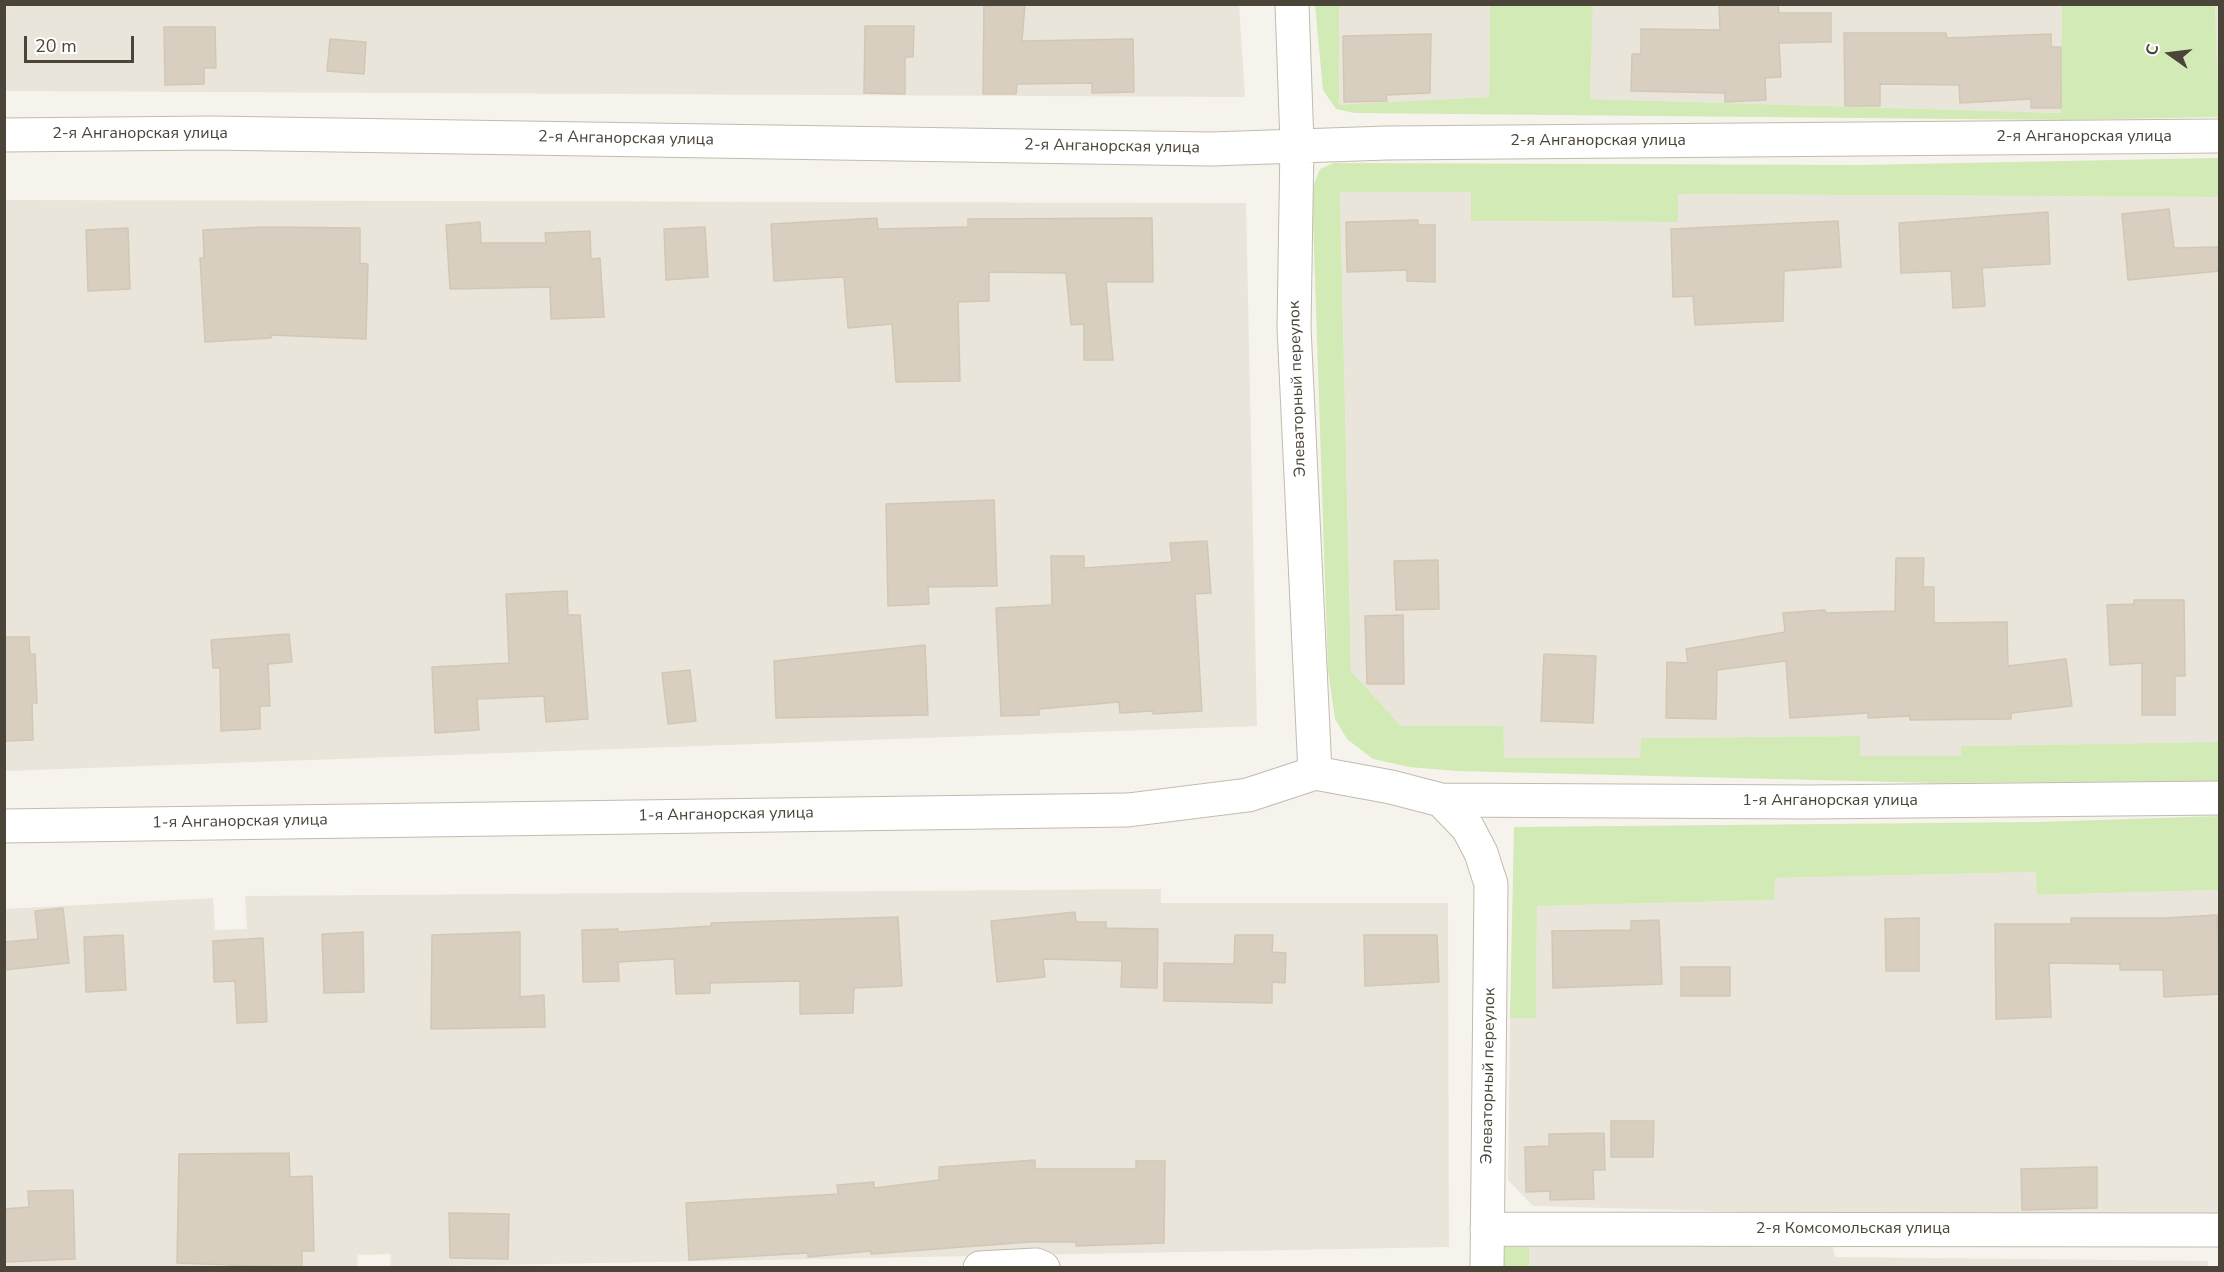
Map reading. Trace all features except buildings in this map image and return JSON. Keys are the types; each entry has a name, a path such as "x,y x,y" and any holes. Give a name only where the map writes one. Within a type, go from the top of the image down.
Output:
{"street":[{"name":"Элеваторный переулок","path":"1292,4 1297,144 1294,327 1315,773"},
{"name":"2-я Анганорская улица","path":"4,135 212,133 1211,149 1297,144 2220,136"},
{"name":"1-я Анганорская улица","path":"4,826 1128,810 1248,795 1315,773 1391,787 1441,800 1809,802 2220,798"},
{"name":"Элеваторный переулок","path":"1441,800 1468,828 1481,853 1491,884 1487,1268"},
{"name":"2-я Комсомольская улица","path":"1487,1229 2220,1230"},
{"path":"980,1268 1036,1265 1043,1268"}],"shaded area":[{"path":"1239,4 1245,97 5,91 5,5"},
{"path":"1339,5 1490,5 1489,97 1338,106"},
{"path":"1593,5 2062,5 2061,113 1590,99"},
{"path":"2215,5 2220,5 2218,100"},
{"path":"1340,192 1471,192 1471,221 1677,222 1678,194 2219,197 2219,742 1961,746 1962,756 1860,756 1859,736 1642,738 1640,758 1503,758 1503,726 1401,726 1351,671"},
{"path":"4,200 1246,203 1257,726 5,771"},
{"path":"2037,872 2037,895 2219,890 2219,1214 2035,1220 1533,1206 1508,1180 1510,1018 1536,1018 1537,906 1774,900 1774,878"},
{"path":"1161,889 1161,903 1448,903 1449,1247 390,1267 391,1254 358,1255 357,1268 260,1268 260,1265 5,1268 5,909 213,898 215,930 247,929 245,896"},
{"path":"1832,1239 1835,1257 2208,1261 2208,1267 1529,1268 1529,1247"}],"green space":[{"path":"1315,5 1339,5 1339,105 1489,97 1490,5 1593,5 1590,99 2061,113 2062,5 2215,5 2219,117 2063,120 1355,113 1336,109 1323,90"},
{"path":"2219,158 2219,197 1678,194 1678,222 1471,221 1471,192 1340,192 1351,671 1401,726 1503,726 1504,758 1640,758 1641,738 1860,736 1860,756 1961,756 1961,746 2219,742 2219,781 1935,783 1457,771 1409,767 1373,759 1347,739 1335,719 1328,671 1312,189 1320,169 1334,163 1859,165"},
{"path":"2219,816 2219,890 2037,895 2036,872 1775,878 1774,900 1537,906 1536,1018 1510,1018 1514,827 2038,822"},
{"path":"1502,1247 1529,1247 1529,1267 1501,1268"}]}
